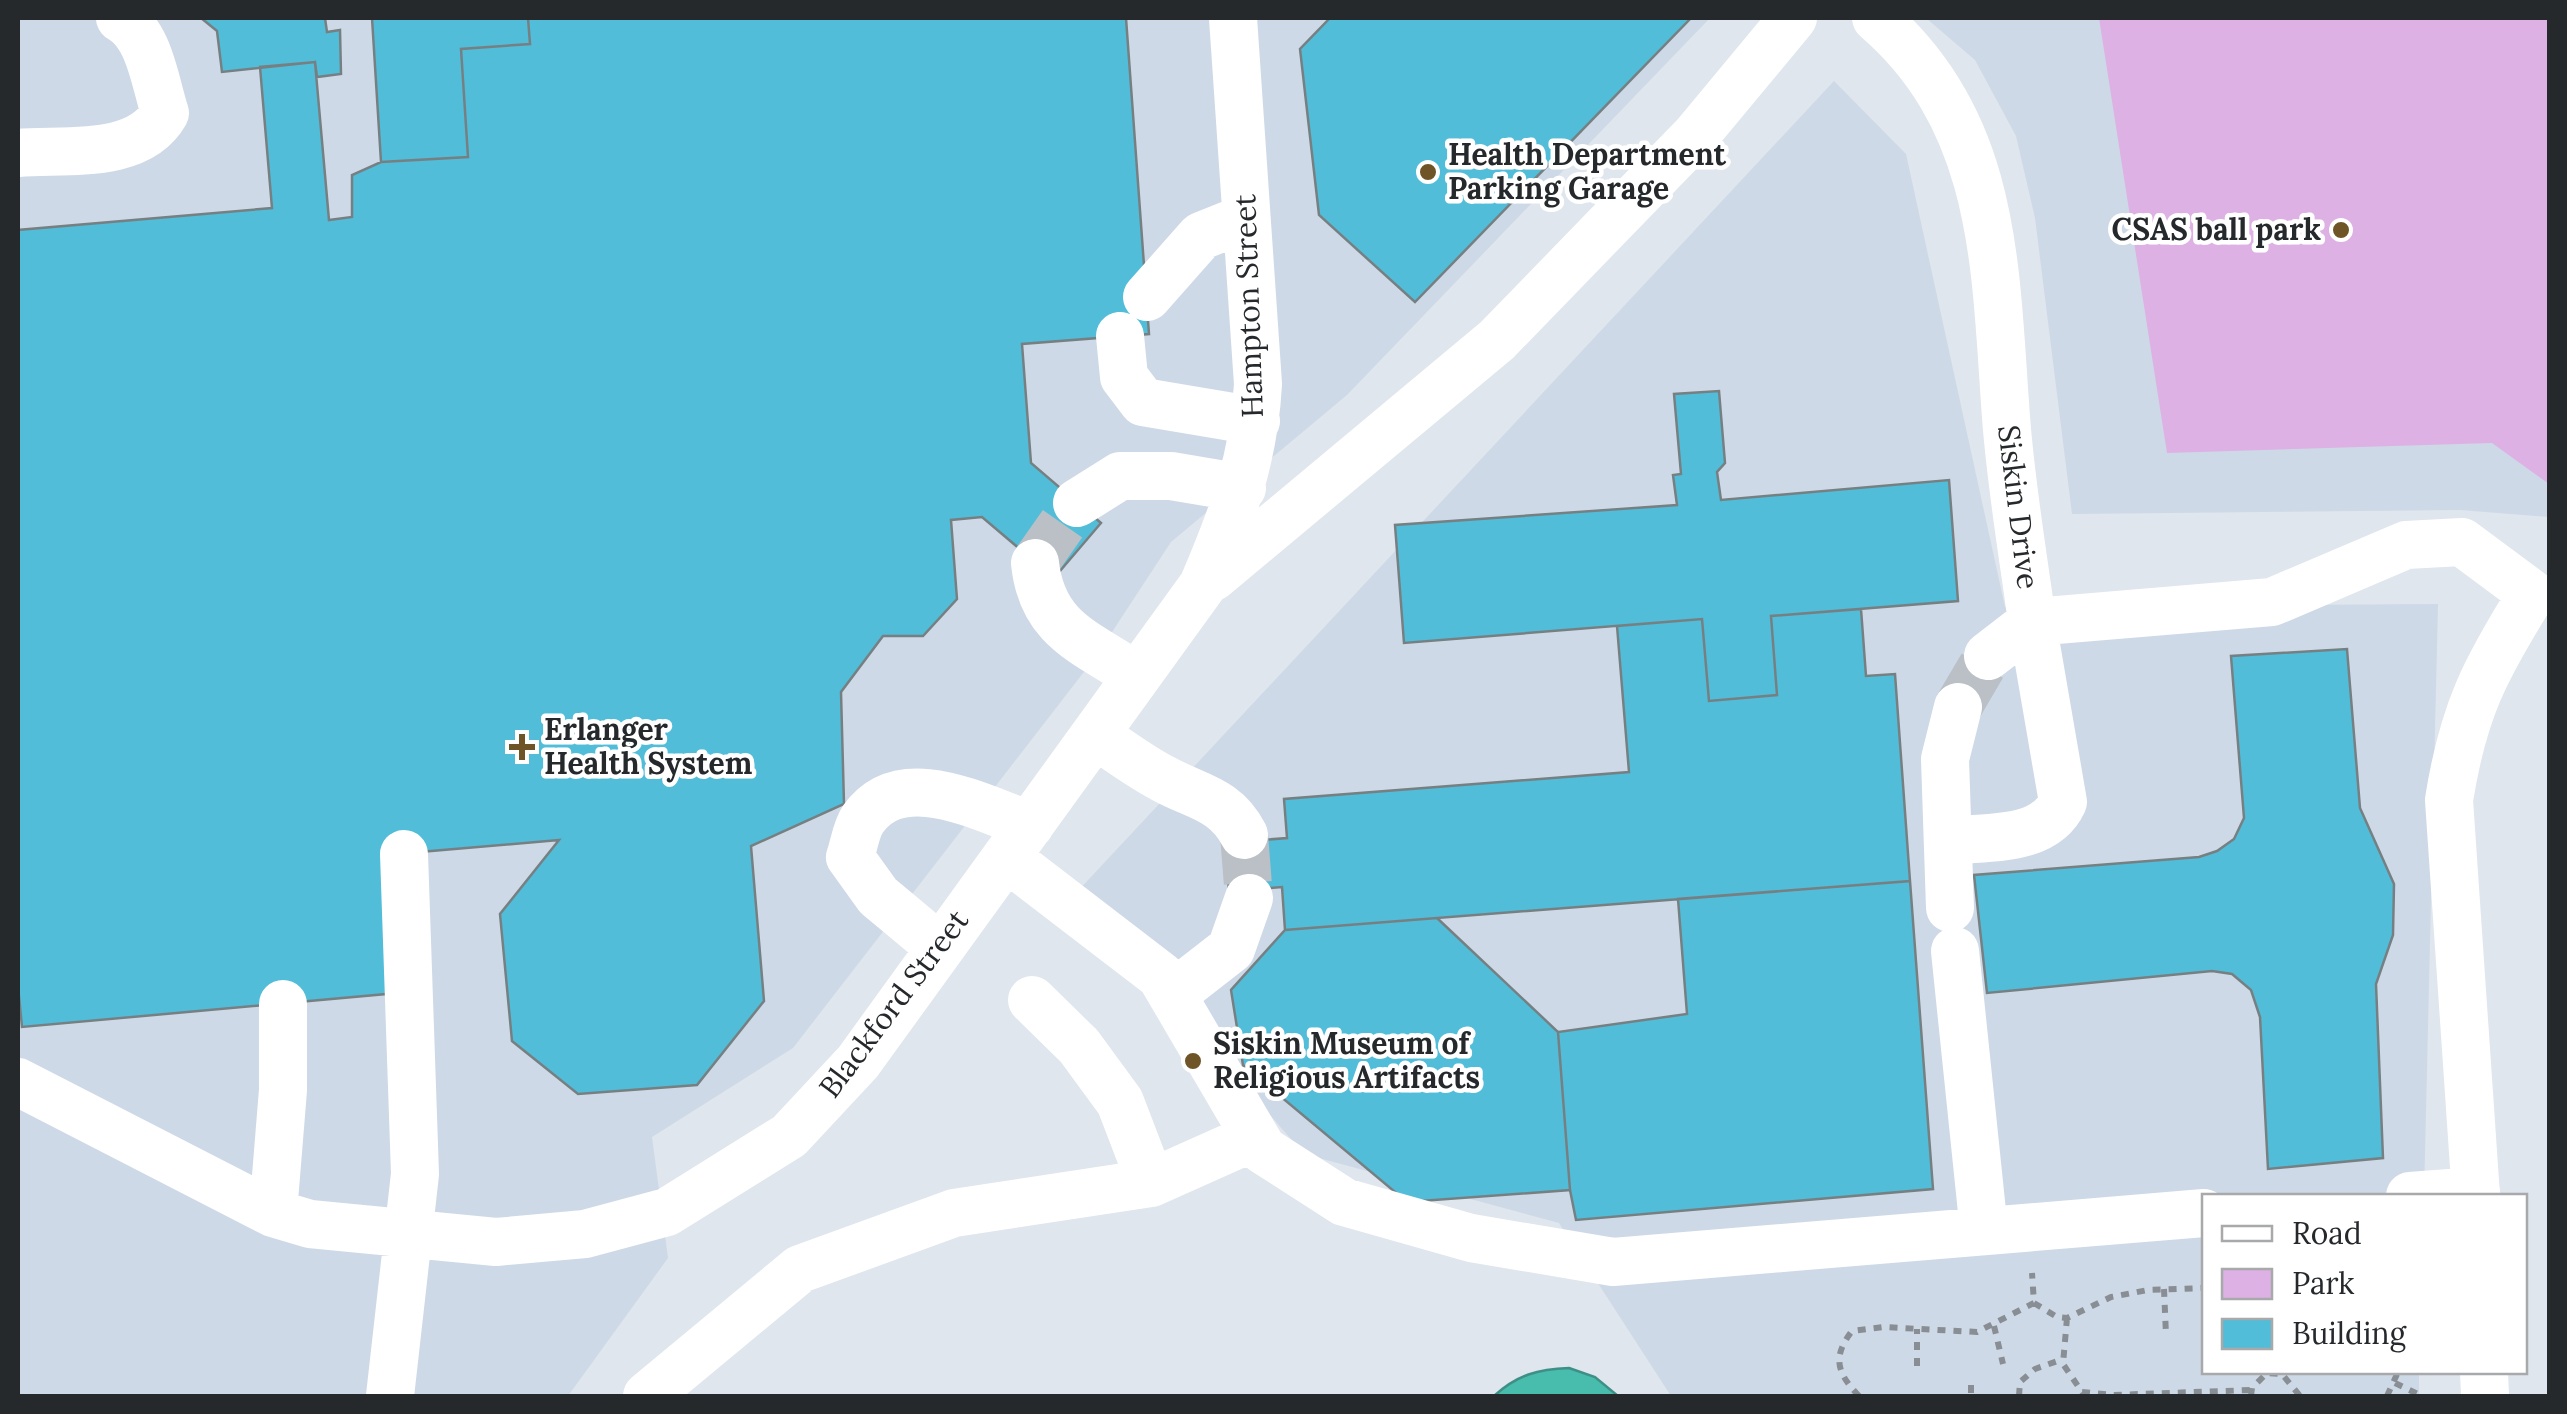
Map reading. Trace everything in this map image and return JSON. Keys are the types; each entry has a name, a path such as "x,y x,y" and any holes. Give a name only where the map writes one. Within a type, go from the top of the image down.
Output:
{"street":[{"path":"18,153 135,144 155,130 165,113 143,43 130,23 120,18"},
{"name":"Hampton Street","path":"1203,586 1242,488 1256,421 1258,384 1234,18"},
{"path":"1203,586 1497,340 1696,136 1794,18"},
{"name":"Siskin Drive","path":"1876,18 1907,44 1918,60 1960,126 1977,170 1999,285 2006,420 2032,622 2272,602 2406,545 2462,542 2541,591 2484,671 2460,735 2449,800 2476,1194"},
{"path":"1146,297 1201,236 1246,218"},
{"path":"1120,336 1124,376 1143,402 1256,421"},
{"path":"1077,503 1120,476 1171,476 1242,488"},
{"path":"1035,563 1038,591 1052,619 1137,676"},
{"name":"Blackford Street","path":"18,1082 273,1213 310,1224 496,1242 585,1234 667,1212 789,1136 858,1062 938,946 1203,586"},
{"path":"1948,841 2036,831 2055,819 2063,802 2032,622 1988,656"},
{"path":"1958,707 1945,760 1948,841 1953,929 1984,1231"},
{"path":"1095,734 1164,780 1212,797 1236,818 1244,835"},
{"path":"938,946 878,896 850,857 862,820 891,796 928,791 1018,841 1161,976 1263,1150 1344,1202 1471,1238 1613,1262 2202,1213"},
{"path":"390,1396 416,1174 404,854"},
{"path":"1172,996 1232,948 1248,898"},
{"path":"1032,1000 1078,1046 1120,1102 1151,1183"},
{"path":"273,1213 283,1090 283,1004"},
{"path":"648,1396 800,1269 954,1213 1151,1183 1254,1138"}],"path":[{"path":"2032,1269 2034,1303"},
{"path":"2034,1303 2056,1317 2067,1318 2111,1297 2202,1288"},
{"path":"2164,1289 2166,1335"},
{"path":"1859,1396 1840,1376 1837,1361 1848,1335 1862,1328 1976,1332 2034,1303"},
{"path":"2067,1318 2064,1359 2070,1379 2082,1392 2251,1393"},
{"path":"1994,1326 2003,1364"},
{"path":"1917,1329 1917,1366"},
{"path":"2018,1396 2020,1382 2035,1369 2064,1359"},
{"path":"2282,1374 2300,1396"},
{"path":"2388,1396 2397,1374"},
{"path":"2395,1383 2422,1396"},
{"path":"1970,1385 1971,1396"}],"shaded area":[{"name":"Erlanger Health System","path":"18,18 1710,18 1347,395 1171,542 1097,655 793,1048 652,1137 668,1258 568,1396 18,1396"},
{"name":"CSAS ball park","path":"1926,18 2549,18 2549,517 2460,510 2072,514 2035,218 2016,136 1975,60"},
{"path":"1834,81 1906,154 2005,607 2438,604 2424,1194 2202,1194 2202,1374 2419,1374 2419,1396 1671,1396 1559,1223 1304,1154 1076,893"},
{"path":"1569,1368 1595,1377 1618,1396 1494,1396 1529,1375"}],"green space":[{"name":"CSAS ball park","path":"2099,18 2549,18 2549,484 2492,443 2167,453"}],"building":[{"path":"201,18 325,18 327,32 340,30 341,74 317,77 315,62 222,72 217,31"},
{"path":"372,18 528,18 530,44 461,49 468,157 381,162"},
{"path":"528,18 1126,18 1149,334 1022,344 1031,463 1101,523 1054,578 982,517 951,520 957,599 923,636 883,636 841,692 844,804 751,846 764,1001 697,1085 578,1094 512,1041 500,914 559,840 385,855 397,993 22,1027 18,986 18,230 272,208 260,67 315,62 329,220 352,217 352,175 381,162 468,157 461,49 530,44"},
{"name":"Health Department Parking Garage","path":"1330,18 1691,18 1415,302 1319,215 1300,49"},
{"path":"1719,391 1725,463 1717,472 1721,500 1949,480 1958,601 1771,616 1777,695 1709,701 1702,619 1404,643 1395,525 1677,505 1673,475 1681,474 1674,394"},
{"path":"1861,609 1866,676 1895,674 1910,881 1285,930 1282,887 1229,891 1225,843 1287,838 1284,799 1629,772 1617,626 1702,619 1709,701 1777,695 1771,616"},
{"path":"2347,649 2360,808 2394,884 2393,935 2376,984 2383,1158 2268,1169 2260,1017 2251,990 2232,974 2212,971 1987,993 1974,875 2199,857 2217,851 2234,839 2244,818 2231,656"},
{"path":"1910,881 1933,1189 1576,1220 1570,1190 1558,1032 1687,1014 1678,899"},
{"path":"1437,918 1558,1032 1570,1190 1407,1202 1243,1065 1231,990 1285,930"}],"tunnel":[{"path":"1035,563 1077,503"},
{"path":"1958,707 1988,656"},
{"path":"1244,835 1249,898"}],"place":[{"name":"Health Department Parking Garage","path":"1428,172"},
{"name":"CSAS ball park","path":"2341,230"},
{"name":"Erlanger Health System","path":"522,747"},
{"name":"Siskin Museum of Religious Artifacts","path":"1193,1061"}]}
